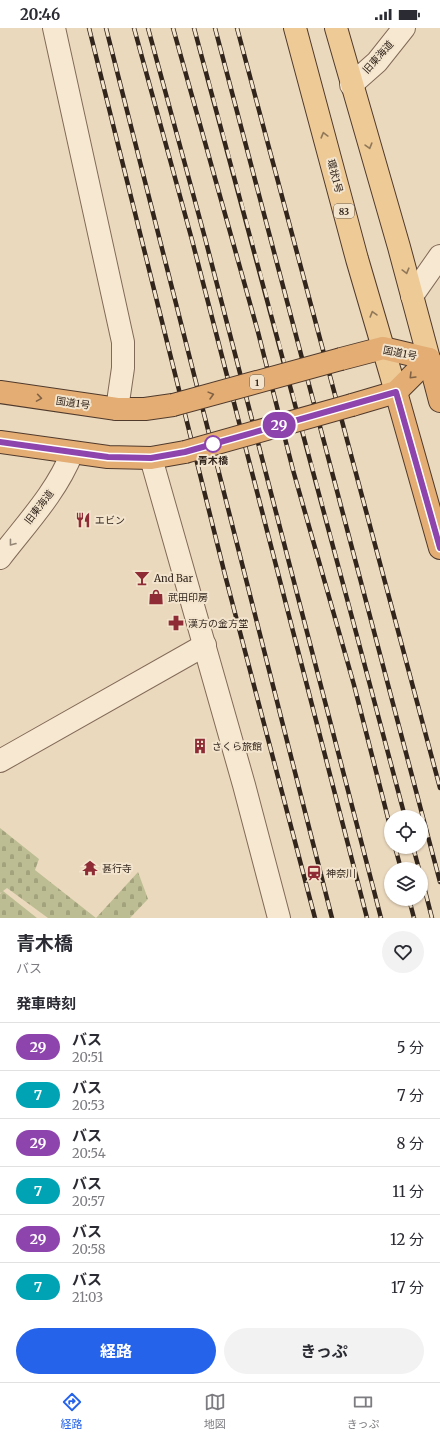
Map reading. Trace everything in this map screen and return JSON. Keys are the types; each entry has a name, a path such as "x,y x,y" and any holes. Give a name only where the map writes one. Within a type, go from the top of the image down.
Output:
{"highway":[{"name":"国道1号","path":"0,392 117,409 145,409 173,405 383,348 429,359"},
{"name":"国道1号","path":"0,442 108,457 151,458 185,452 396,392 429,359"},
{"path":"429,359 440,401"},
{"path":"396,392 440,548"}],"main road":[{"name":"環状1号","path":"295,28 357,259 396,392"},
{"path":"336,28 351,85 397,240 429,359"}],"street":[{"path":"54,28 123,342 123,368 117,409"},
{"name":"旧東海道","path":"351,85 377,62 404,28"},
{"path":"412,296 440,256"},
{"name":"旧東海道","path":"0,558 55,488 72,453"},
{"path":"151,458 244,784 279,918"},
{"path":"0,761 205,645"}],"green space":[{"path":"0,828 39,859 35,870 96,918 48,918 7,888 3,891 37,918 0,918 0,894 2,892 0,893"},
{"path":"138,872 148,899 130,918 96,918"}],"railway":[{"path":"89,28 225,575 315,918"},
{"path":"106,28 332,918"},
{"path":"134,28 192,240 367,918"},
{"path":"148,28 205,238 381,918"},
{"path":"173,28 258,332 293,470 354,685 386,810"},
{"path":"194,28 403,810"},
{"path":"215,28 440,882"},
{"path":"237,28 440,788"},
{"path":"397,854 399,862"},
{"path":"415,854 417,862"},
{"path":"428,902 432,918"},
{"path":"411,906 414,918"}],"bus line":[{"name":"29","path":"0,442 108,457 151,458 185,452 396,392 440,548"}],"place":[{"name":"青木橋","path":"213,444"},
{"name":"エビン","path":"83,520"},
{"name":"And Bar","path":"142,578"},
{"name":"武田印房","path":"156,597"},
{"name":"漢方の金方堂","path":"176,623"},
{"name":"さくら旅館","path":"200,746"},
{"name":"甚行寺","path":"90,868"},
{"name":"神奈川","path":"314,873"}]}
